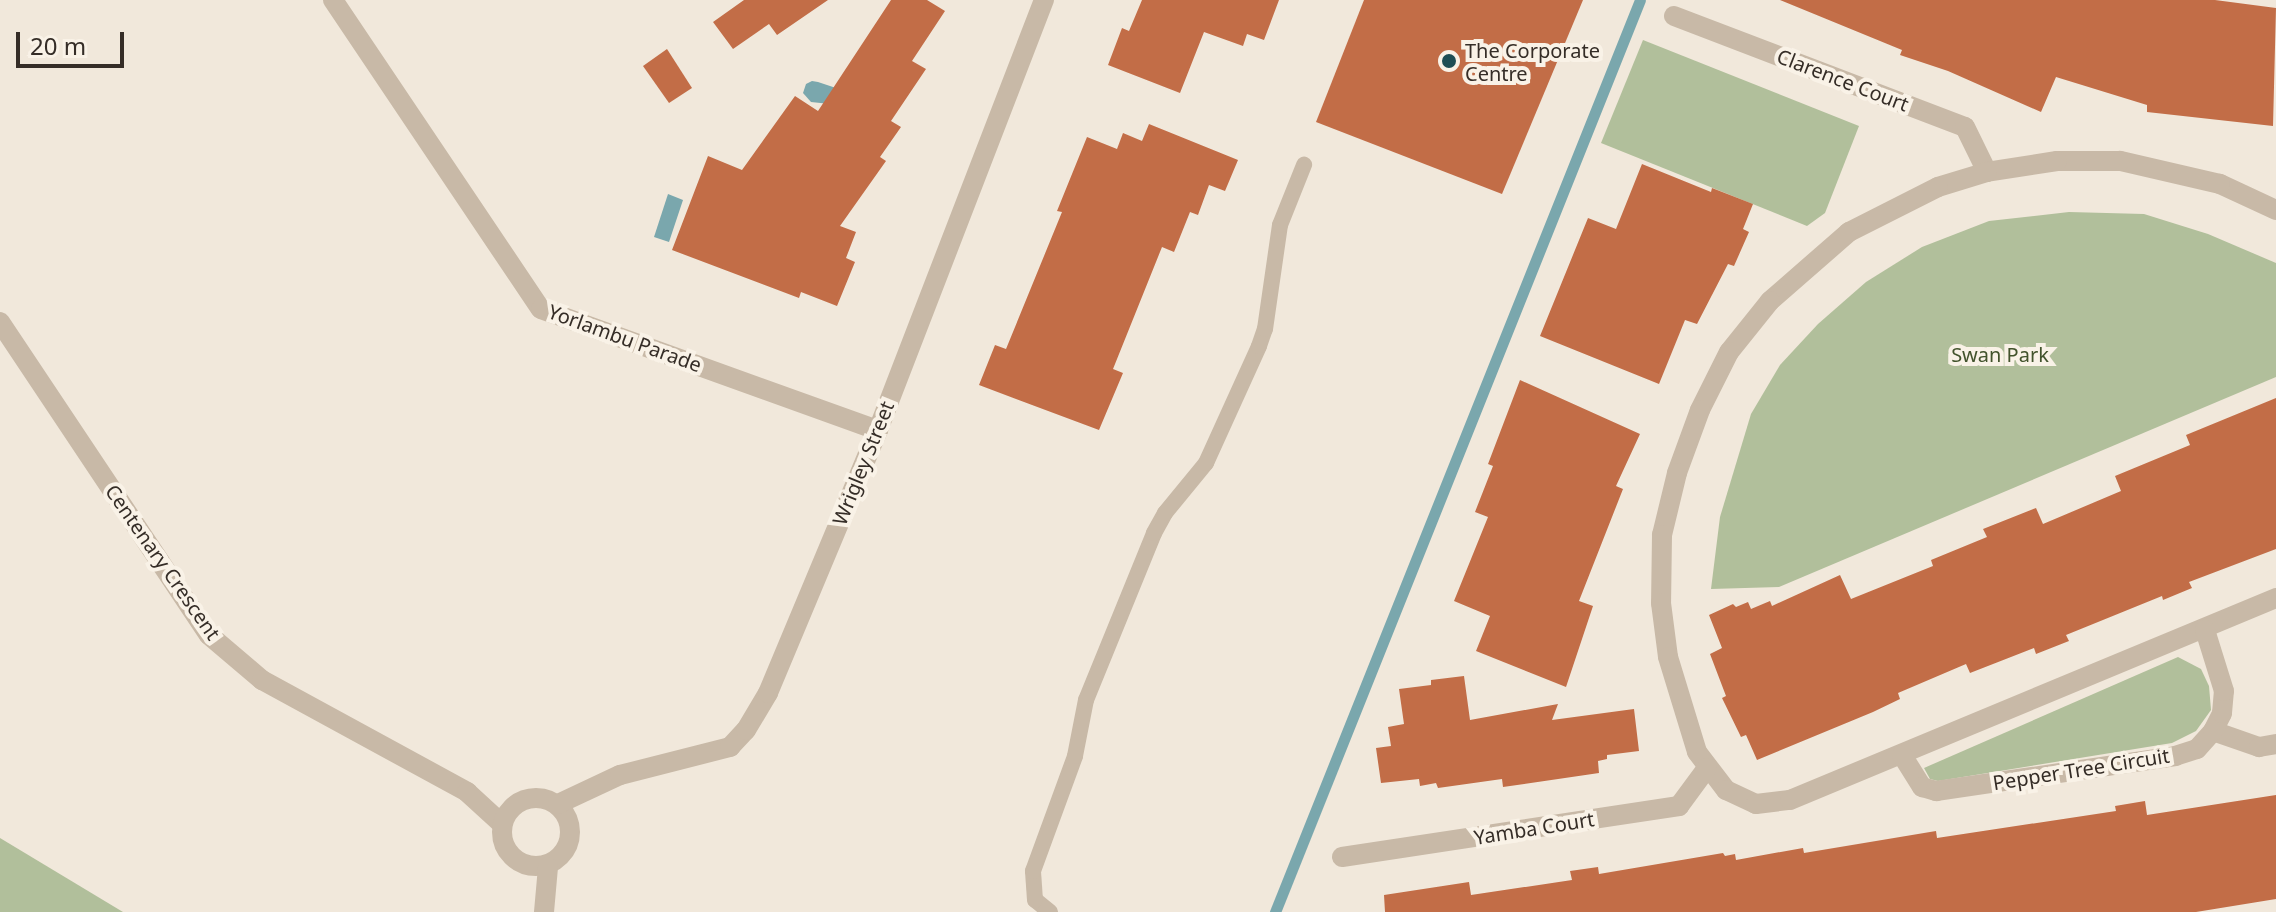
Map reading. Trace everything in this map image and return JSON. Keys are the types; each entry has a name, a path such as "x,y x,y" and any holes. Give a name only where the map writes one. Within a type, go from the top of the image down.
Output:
{"street":[{"name":"Yorlambu Parade","path":"333,0 541,309 878,430"},
{"name":"Wrigley Street","path":"558,804 620,775 730,747 746,730 768,693 878,430 1044,0"},
{"name":"Clarence Court","path":"1674,16 1965,127 1987,172"},
{"path":"2276,210 2220,184 2120,161 2057,161 1987,172 1938,187 1849,232 1770,301 1729,352 1700,410 1677,473 1662,535 1661,603 1668,657 1697,752 1726,790 1756,804 1790,800 2276,598"},
{"name":"Centenary Crescent","path":"0,322 209,635 262,680 467,792 501,823"},
{"path":"2205,630 2224,691 2222,713 2213,731 2259,747 2276,744"},
{"name":"Pepper Tree Circuit","path":"1902,755 1922,787 1936,791 2175,756 2197,749 2213,731"},
{"name":"Yamba Court","path":"1342,857 1679,806 1707,768"},
{"path":"544,912 548,867 569,842 569,823 558,804 544,796 518,802 501,823 502,839 518,863 548,867"}],"lane":[{"path":"1050,912 1035,900 1033,871 1075,756 1086,700 1154,533 1165,513 1206,463 1259,346 1265,329 1280,225 1304,165"}],"green space":[{"path":"1643,40 1859,126 1825,213 1807,226 1601,143"},
{"name":"Swan Park","path":"2069,212 2144,214 2208,234 2276,263 2276,377 1779,587 1711,589 1720,517 1751,414 1780,365 1818,324 1866,282 1922,247 1989,221"},
{"path":"2178,657 2201,669 2209,686 2211,710 2196,731 2172,743 1938,781 1930,779 1924,768"},
{"path":"0,838 123,912 0,912"}],"water":[{"path":"812,81 842,90 830,104 811,102 803,93 806,84"},
{"path":"668,194 683,200 669,242 654,237"}],"building":[{"path":"744,0 828,0 777,35 769,24 733,49 713,22"},
{"path":"891,0 927,0 945,11 912,61 926,69 891,121 901,127 880,157 886,161 840,226 856,232 846,258 855,262 837,306 801,292 799,298 672,250 708,156 742,170 795,96 818,111"},
{"path":"1142,0 1279,0 1264,40 1247,34 1243,46 1204,32 1180,93 1108,65 1122,28 1129,31"},
{"name":"The Corporate Centre","path":"1364,0 1583,0 1502,194 1316,122"},
{"path":"1780,0 2215,0 2276,8 2273,126 2147,112 2147,105 2056,77 2041,112 1948,71 1900,55 1902,50"},
{"path":"667,49 692,88 669,103 643,66"},
{"path":"1149,124 1238,160 1225,191 1209,185 1198,215 1190,212 1174,252 1162,247 1113,369 1123,373 1099,430 979,385 995,345 1006,349 1062,212 1057,211 1087,137 1117,149 1123,133 1142,141"},
{"path":"1642,164 1711,192 1712,188 1753,204 1743,229 1749,232 1734,266 1728,264 1697,324 1685,320 1659,384 1540,336 1588,218 1616,229"},
{"path":"1520,380 1640,434 1616,486 1623,489 1579,601 1593,606 1566,687 1476,651 1490,616 1454,601 1488,517 1475,512 1493,466 1488,464"},
{"path":"2276,398 2276,549 2189,582 2192,588 2163,600 2162,596 2066,635 2069,641 2036,654 2034,648 1970,673 1966,664 1898,693 1900,699 1873,712 1757,760 1746,735 1741,737 1722,698 1726,696 1710,654 1722,648 1709,615 1733,604 1736,607 1748,602 1751,609 1770,601 1772,606 1840,575 1851,599 1933,566 1931,560 1987,537 1983,529 2036,508 2043,524 2121,491 2115,476 2190,445 2186,435"},
{"path":"1464,676 1470,720 1558,704 1552,720 1634,709 1639,751 1607,755 1607,759 1598,761 1599,773 1503,787 1502,779 1438,788 1436,783 1420,786 1419,779 1381,783 1376,748 1391,746 1388,727 1404,724 1399,689 1431,685 1431,680"},
{"path":"2276,795 2276,899 2196,912 1385,912 1384,895 1469,882 1471,895 1572,880 1570,871 1598,867 1599,874 1723,853 1725,856 1735,854 1736,860 1803,848 1804,853 1936,831 1937,838 2116,811 2115,806 2145,801 2147,815"}],"waterway":[{"path":"1275,912 1640,0"}],"place":[{"name":"The Corporate Centre","path":"1449,61"}]}
